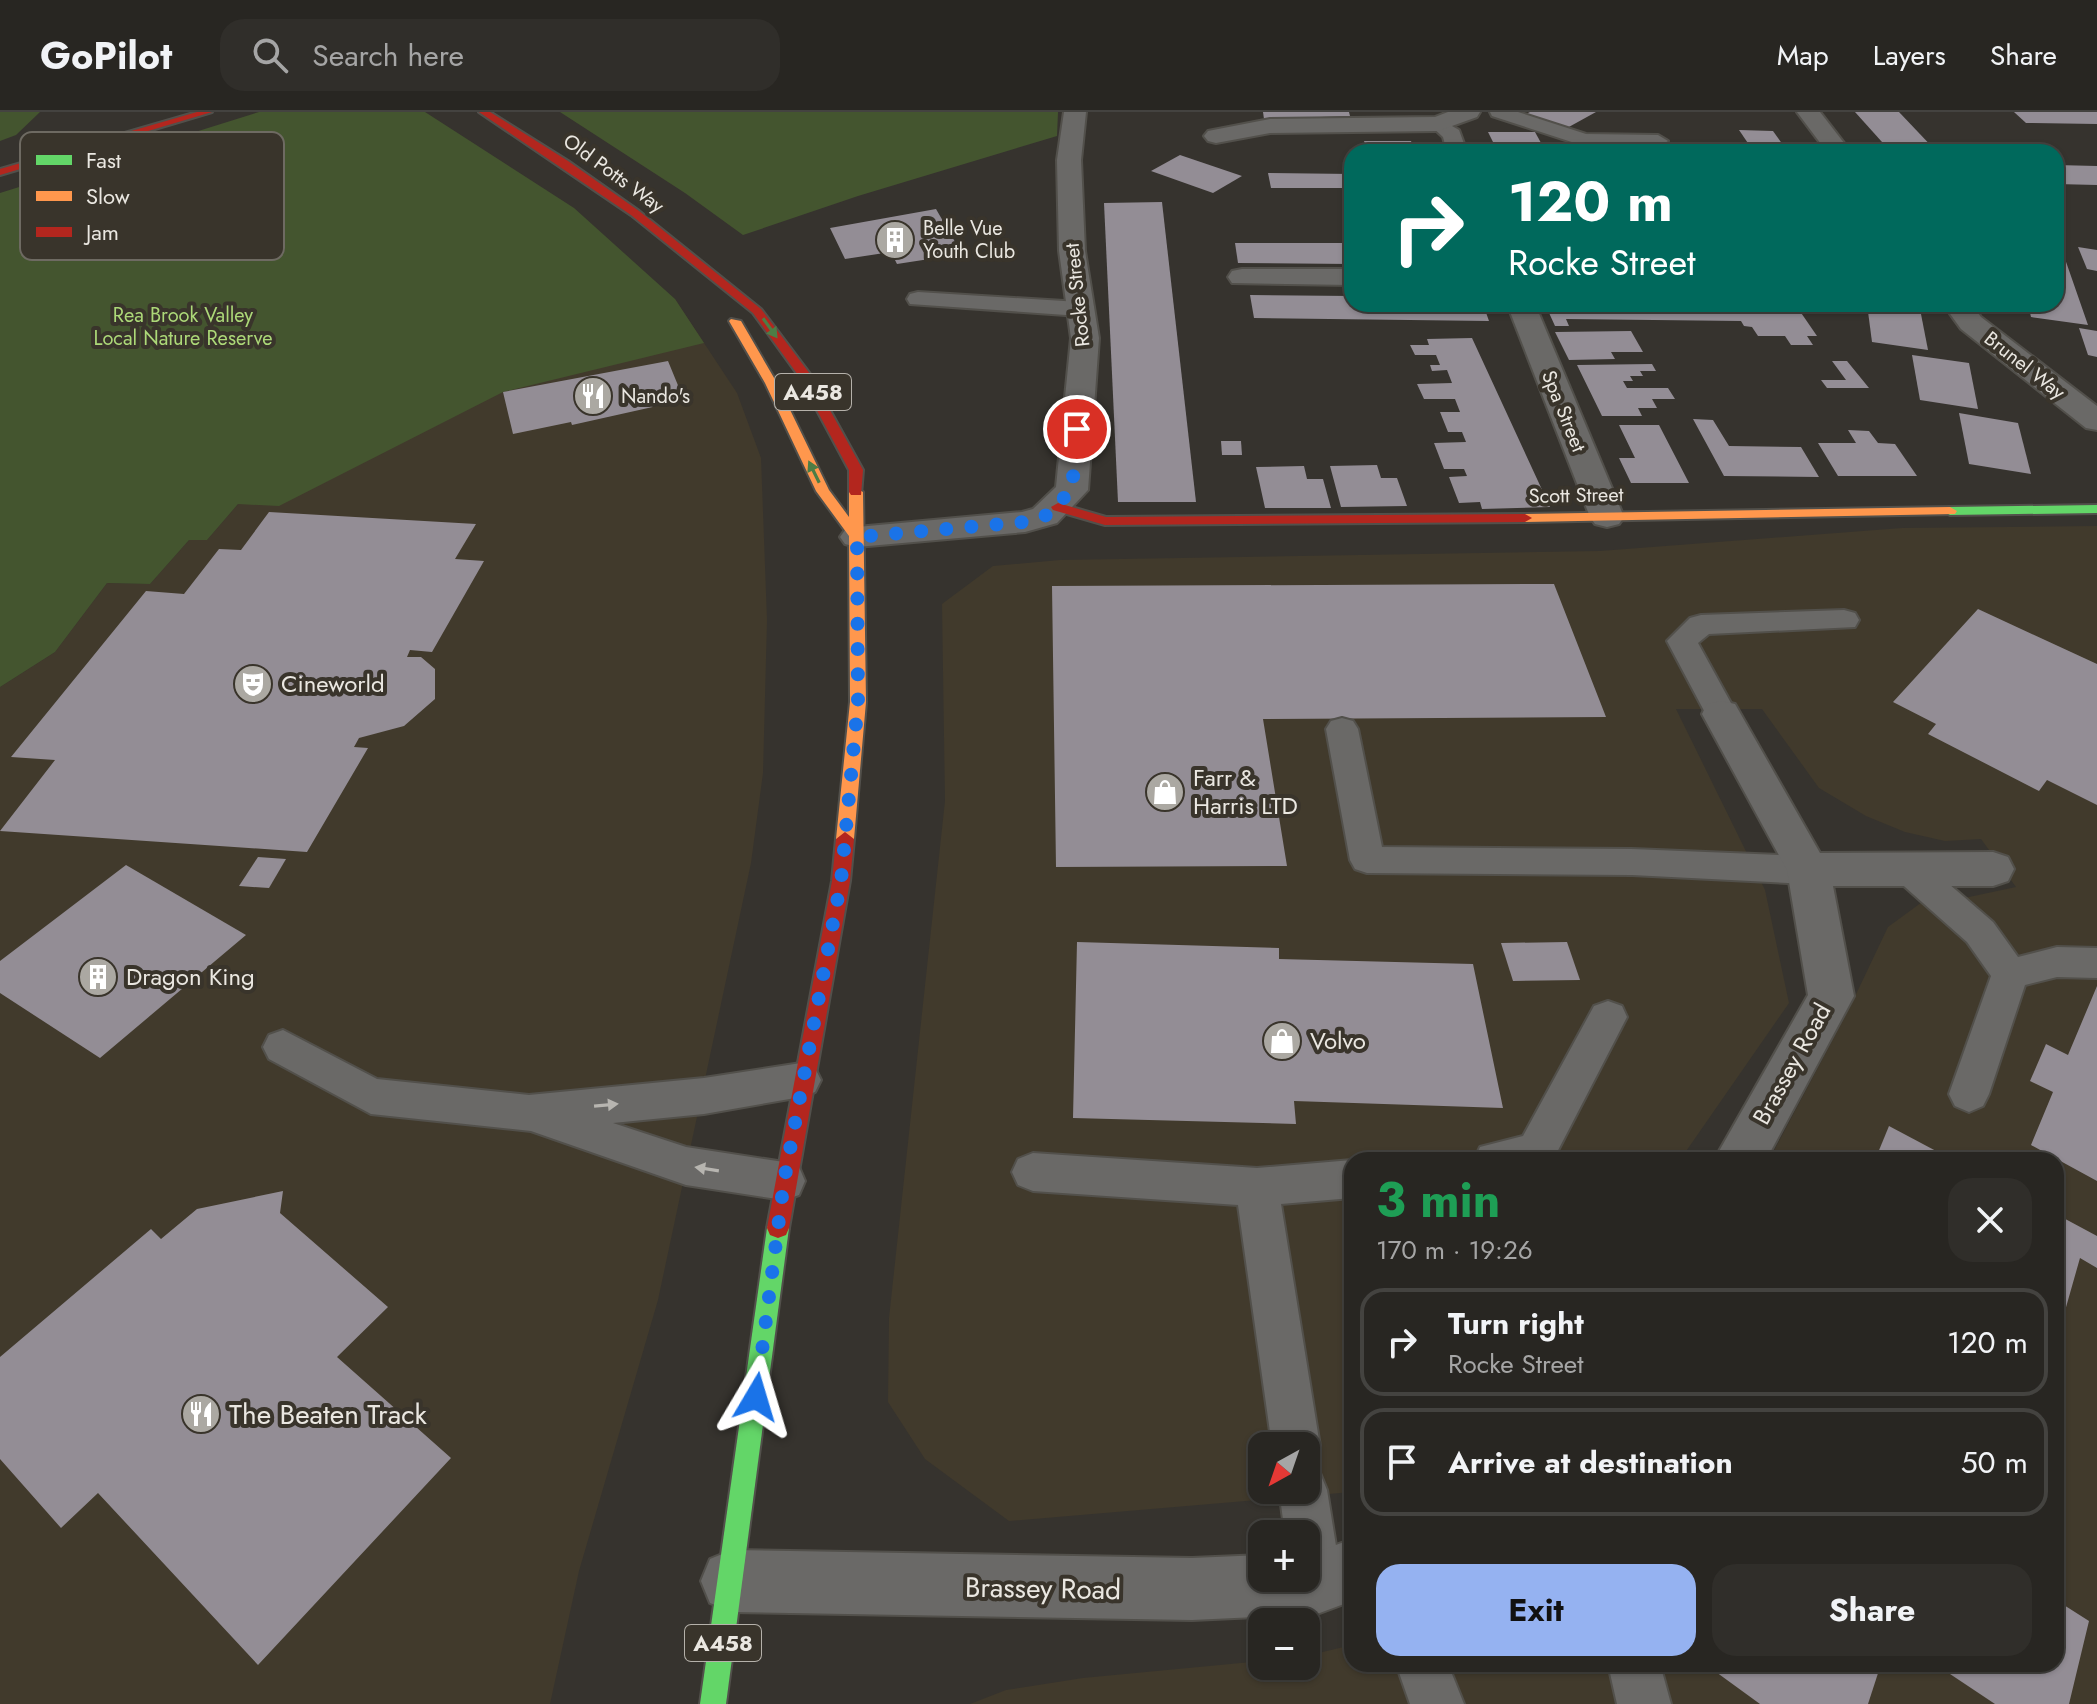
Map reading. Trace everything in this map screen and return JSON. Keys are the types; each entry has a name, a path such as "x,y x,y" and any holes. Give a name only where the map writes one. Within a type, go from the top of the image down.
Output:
{"main road":[{"path":"137,132 207,112"},
{"name":"Old Potts Way","path":"484,112 576,171 757,311 804,374 856,470 858,702 841,881 784,1181 713,1704"},
{"path":"79,132 84,129"},
{"path":"0,172 20,166"},
{"name":"Old Potts Way","path":"714,275 823,491 857,537"},
{"name":"Scott Street","path":"1058,507 1105,521 2097,509"}],"street":[{"name":"Rocke Street","path":"1058,507 1072,490 1085,338 1072,251 1069,160 1075,112"},
{"path":"1216,136 1270,126 1312,136 1438,124 1469,112"},
{"path":"1808,112 1833,144"},
{"path":"1242,277 1344,277"},
{"name":"Spa Street","path":"1524,312 1607,517"},
{"name":"Brunel Way","path":"1963,312 1971,323 2097,421"},
{"path":"857,537 1025,522 1045,516 1058,507"},
{"name":"Brassey Road","path":"1721,714 1808,870 1831,996 1743,1152"},
{"path":"1808,870 1993,869"},
{"name":"Brassey Road","path":"732,1581 1192,1589 1334,1577"}],"lane":[{"path":"1499,112 1584,140 1658,141"},
{"path":"1438,124 1452,134 1455,144"},
{"path":"918,299 1080,309"},
{"path":"1721,714 1682,641 1701,625 1844,620"},
{"path":"1342,729 1367,860 1632,862 1808,870"},
{"path":"1908,869 1980,932 2010,974"},
{"path":"2010,974 2057,962 2097,963"},
{"path":"1969,1094 2010,974"},
{"path":"1536,1152 1608,1017"},
{"path":"283,1047 371,1096 529,1113 704,1096 801,1080"},
{"path":"529,1113 686,1166 784,1181"},
{"path":"1033,1172 1257,1187 1344,1180"},
{"path":"1257,1187 1294,1432"},
{"path":"1308,1504 1334,1577"},
{"path":"1425,1672 1437,1704"},
{"path":"1636,1672 1644,1704"}],"shaded area":[{"path":"675,299 737,393 761,458 767,620 763,773 751,863 658,1300 579,1571 550,1704 0,1704 0,687 55,652 107,583 150,584 189,540 207,540 238,504"},
{"path":"2097,526 2097,1704 970,1704 1006,1690 1083,1678 1248,1662 1248,1680 1320,1680 1320,1653 1344,1647 1344,1672 2064,1672 2064,1152 1773,1152 1849,1009 1888,927 1929,897 1969,897 2016,887 1981,839 1945,841 1905,832 1866,816 1819,788 1762,709 1676,709 1765,890 1789,1003 1686,1152 1344,1152 1344,1493 1320,1495 1320,1432 1248,1432 1248,1501 1009,1521 925,1459 888,1402 889,1318 945,801 942,604 993,566 1060,560 1600,551 1902,528"}],"green space":[{"path":"0,112 40,112 16,135 0,141"},
{"name":"Rea Brook Valley Local Nature Reserve","path":"259,112 425,112 574,208 675,299 704,343 503,392 279,506 238,504 207,540 189,540 150,584 107,583 55,652 0,687 0,193 20,187 20,260 284,260 284,132 195,132"},
{"path":"560,112 1058,112 1057,136 858,196 743,235 685,193"}],"building":[{"path":"1263,112 1349,112 1350,116 1264,119"},
{"path":"1596,112 1567,128 1526,114"},
{"path":"1855,112 1899,112 1929,144 1884,144"},
{"path":"2014,112 2097,112 2097,124 2026,123"},
{"path":"1739,130 1773,131 1782,144 1749,144"},
{"path":"1488,132 1535,132 1542,144 1494,144"},
{"path":"1364,141 1411,141 1412,144 1365,144"},
{"path":"1180,155 1242,176 1213,193 1151,171"},
{"path":"2064,165 2097,166 2097,185 2064,184"},
{"path":"1268,173 1344,174 1344,188 1271,188"},
{"path":"1162,202 1196,502 1118,502 1104,203"},
{"name":"Belle Vue Youth Club","path":"936,209 962,254 897,264 891,252 845,259 830,228"},
{"path":"1235,243 1344,243 1344,264 1238,263"},
{"path":"2078,247 2097,250 2097,271 2087,269"},
{"path":"2064,256 2088,325 2031,317 2030,312 2064,312"},
{"path":"1250,295 1344,296 1344,312 1486,312 1489,321 1254,318"},
{"path":"1549,312 1800,312 1817,336 1807,336 1813,345 1791,345 1785,336 1758,336 1752,327 1744,326 1741,321 1566,319 1569,326 1555,326"},
{"path":"1868,312 1921,312 1928,350 1872,342"},
{"path":"2079,328 2097,331 2097,357 2088,355"},
{"path":"1631,331 1643,352 1611,352 1615,359 1569,360 1555,332"},
{"path":"1472,338 1550,507 1482,509 1480,502 1459,503 1449,477 1467,476 1464,469 1444,469 1434,443 1466,442 1462,432 1448,432 1440,412 1460,412 1455,399 1424,399 1417,384 1452,383 1447,370 1432,371 1430,365 1440,365 1436,355 1415,355 1410,345 1429,345 1427,339"},
{"path":"1912,355 1969,363 1978,409 1920,400"},
{"name":"Nando's","path":"668,361 684,400 572,425 571,422 513,434 503,392"},
{"path":"1832,361 1847,361 1869,388 1827,388 1821,380 1846,380"},
{"path":"1652,364 1656,371 1640,371 1643,376 1630,376 1633,381 1623,381 1627,388 1668,388 1675,399 1652,399 1657,408 1638,408 1642,416 1602,416 1577,365"},
{"path":"1959,413 2018,423 2031,474 1969,464"},
{"path":"1693,419 1713,420 1729,446 1801,447 1819,477 1724,476"},
{"path":"1619,425 1659,425 1689,483 1631,483 1619,458 1635,458"},
{"path":"1848,430 1869,431 1878,443 1895,444 1917,476 1838,476 1818,443 1856,443"},
{"path":"1221,441 1241,441 1242,455 1222,455"},
{"path":"1377,465 1381,478 1397,478 1407,506 1341,507 1330,466"},
{"path":"1304,466 1307,479 1323,479 1331,508 1265,508 1256,467"},
{"name":"Cineworld","path":"269,512 476,524 455,559 484,561 432,652 410,650 407,657 421,657 435,669 435,699 404,726 359,738 354,747 368,748 307,852 0,831 55,760 11,757 146,591 184,594 219,549 241,550"},
{"name":"Farr & Harris LTD","path":"1554,584 1606,717 1263,719 1287,866 1056,867 1052,586"},
{"path":"1978,609 2097,664 2097,805 2047,780 2039,791 1928,734 1936,724 1893,702"},
{"path":"258,857 286,859 269,888 239,886"},
{"name":"Dragon King","path":"126,865 246,935 100,1058 0,993 0,961"},
{"name":"Volvo","path":"1077,942 1279,948 1279,959 1473,964 1503,1108 1294,1101 1296,1124 1073,1118"},
{"path":"1567,942 1580,980 1513,981 1501,943"},
{"path":"2097,986 2097,1181 2064,1163 2064,1152 2044,1152 2031,1145 2053,1092 2030,1081 2046,1044 2068,1055"},
{"path":"1889,1126 1938,1152 1878,1152"},
{"name":"The Beaten Track","path":"283,1191 280,1213 388,1307 337,1357 451,1458 258,1665 98,1493 61,1528 0,1459 0,1357 151,1229 161,1239 197,1209"},
{"path":"2064,1218 2097,1236 2097,1268 2080,1258 2064,1314"},
{"path":"2064,1605 2089,1621 2069,1704 1995,1704 1947,1672 2064,1672"},
{"path":"1716,1672 1878,1672 1868,1704 1760,1704"}],"traffic: fast":[{"path":"1950,511 2097,509"},
{"path":"713,1704 778,1228"}],"traffic: slow":[{"path":"735,321 771,383 823,491 857,537"},
{"path":"845,839 858,702 856,492"},
{"path":"1525,518 1950,511"}],"traffic: jam":[{"path":"138,132 207,112"},
{"path":"484,112 565,163 635,213 757,311 804,374 856,470 856,492"},
{"path":"0,172 20,166"},
{"path":"1058,507 1105,521 1525,518"},
{"path":"778,1228 841,881 845,839"}],"place":[{"name":"Belle Vue Youth Club","path":"895,240"},
{"name":"Nando's","path":"593,396"},
{"name":"Cineworld","path":"253,684"},
{"name":"Farr & Harris LTD","path":"1165,792"},
{"name":"Dragon King","path":"98,977"},
{"name":"Volvo","path":"1282,1041"},
{"name":"The Beaten Track","path":"201,1414"}],"route":[{"path":"756,1397 784,1181 841,881 858,702 855,646 857,537 1025,522 1045,516 1058,507 1072,490 1077,429"}]}
